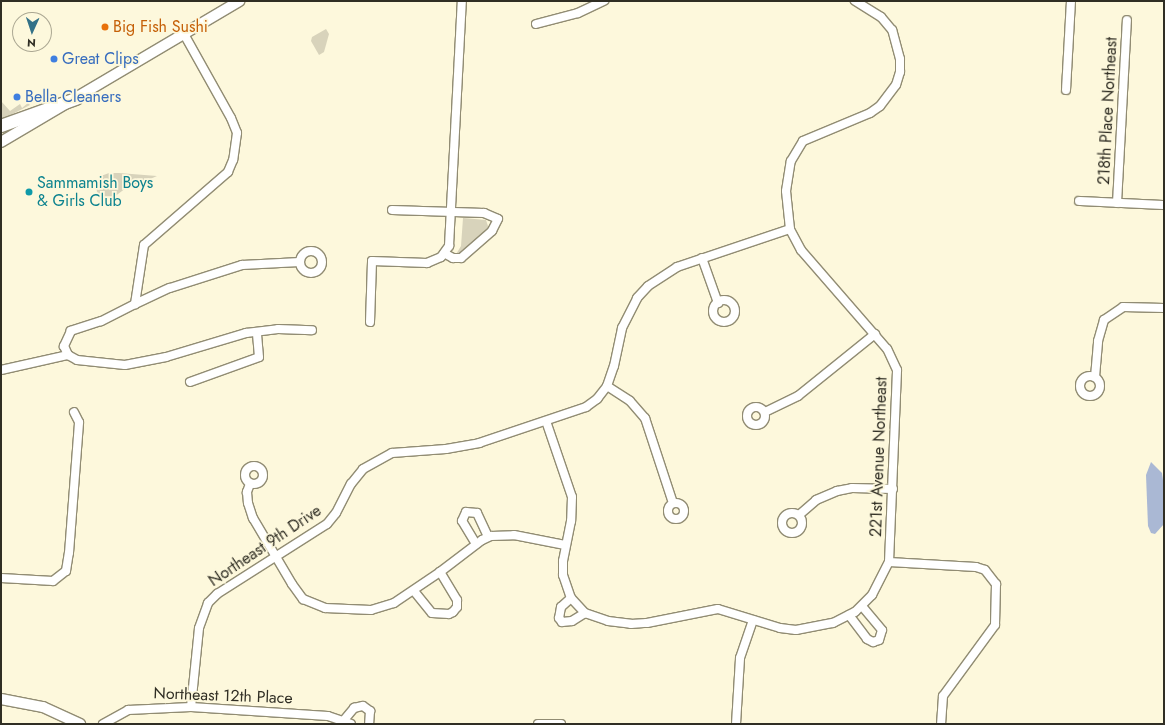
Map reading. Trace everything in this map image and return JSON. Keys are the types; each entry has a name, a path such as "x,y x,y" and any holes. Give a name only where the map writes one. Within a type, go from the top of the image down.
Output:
{"main road":[{"path":"1,126 76,99"}],"street":[{"path":"1,142 76,99 239,1"},
{"path":"370,322 372,261 426,263 444,253 450,246 462,1"},
{"path":"536,24 578,13 604,1"},
{"name":"221st Avenue Northeast","path":"585,613 608,621 631,624 647,623 718,609 780,628 796,630 833,623 862,606 875,590 889,562 897,376 893,358 875,334 801,250 790,229 786,191 790,161 803,140 824,130 852,121 880,106 889,96 900,72 898,44 892,30 881,17 855,1"},
{"path":"1066,90 1071,1"},
{"name":"218th Place Northeast","path":"1117,202 1128,20"},
{"path":"134,304 144,244 228,172 237,146 236,133 231,118 184,34"},
{"path":"1079,201 1117,202 1164,206"},
{"path":"392,210 484,213 498,219 492,231 461,258 453,258 444,253"},
{"name":"Northeast 9th Drive","path":"191,707 202,612 217,594 327,524 336,513 351,484 375,460 407,450 446,449 479,443 586,407 597,400 607,386 614,366 622,328 637,298 663,275 702,258 790,229"},
{"path":"702,258 718,303"},
{"path":"68,356 64,346 71,331 101,321 170,288 242,265 300,262"},
{"path":"1095,377 1098,341 1104,320 1124,307 1164,308"},
{"path":"1,370 68,356 77,360 125,365 257,332 312,330"},
{"path":"190,382 259,357 257,332"},
{"path":"765,412 798,396 875,334"},
{"path":"607,386 630,401 645,418 673,503"},
{"path":"1,578 44,581 59,578 66,571 70,553 79,422 74,412"},
{"path":"546,421 572,497 571,521 565,545 563,574 571,598 585,613 572,621 562,622 559,618 561,607 571,598"},
{"path":"250,484 247,492 252,513 275,556 303,599 325,608 376,609 394,603 488,537 514,535 565,545"},
{"path":"798,515 816,500 837,491 852,488 893,489"},
{"path":"476,544 462,521 466,512 477,513 488,537"},
{"path":"889,562 976,567 986,570 996,584 995,625 943,696 940,724"},
{"path":"414,590 430,612 449,614 453,612 457,607 457,600 440,572"},
{"path":"852,613 867,639 873,642 879,640 882,630 862,606"},
{"path":"736,724 740,658 753,620"},
{"path":"1,699 44,707 80,724"},
{"path":"348,722 354,708 363,706 371,714 369,724"},
{"name":"Northeast 12th Place","path":"104,724 128,710 191,707 314,715 348,722"},
{"path":"538,724 561,724"}],"shaded area":[{"path":"326,29 329,34 324,52 319,55 311,41 312,37"},
{"path":"1,101 10,111 20,104 22,108 28,103 30,105 1,120"},
{"path":"109,173 157,176 141,183 130,185 114,197 106,200 97,192 96,184 101,176"},
{"path":"463,218 486,220 489,229 462,253 455,256 461,246"}],"water":[{"path":"1151,462 1162,473 1164,488 1164,524 1155,534 1151,533 1148,526 1146,475"}],"place":[{"name":"Big Fish Sushi","path":"105,27"},
{"name":"Great Clips","path":"54,59"},
{"name":"Bella Cleaners","path":"17,97"},
{"name":"Sammamish Boys & Girls Club","path":"29,192"}]}
